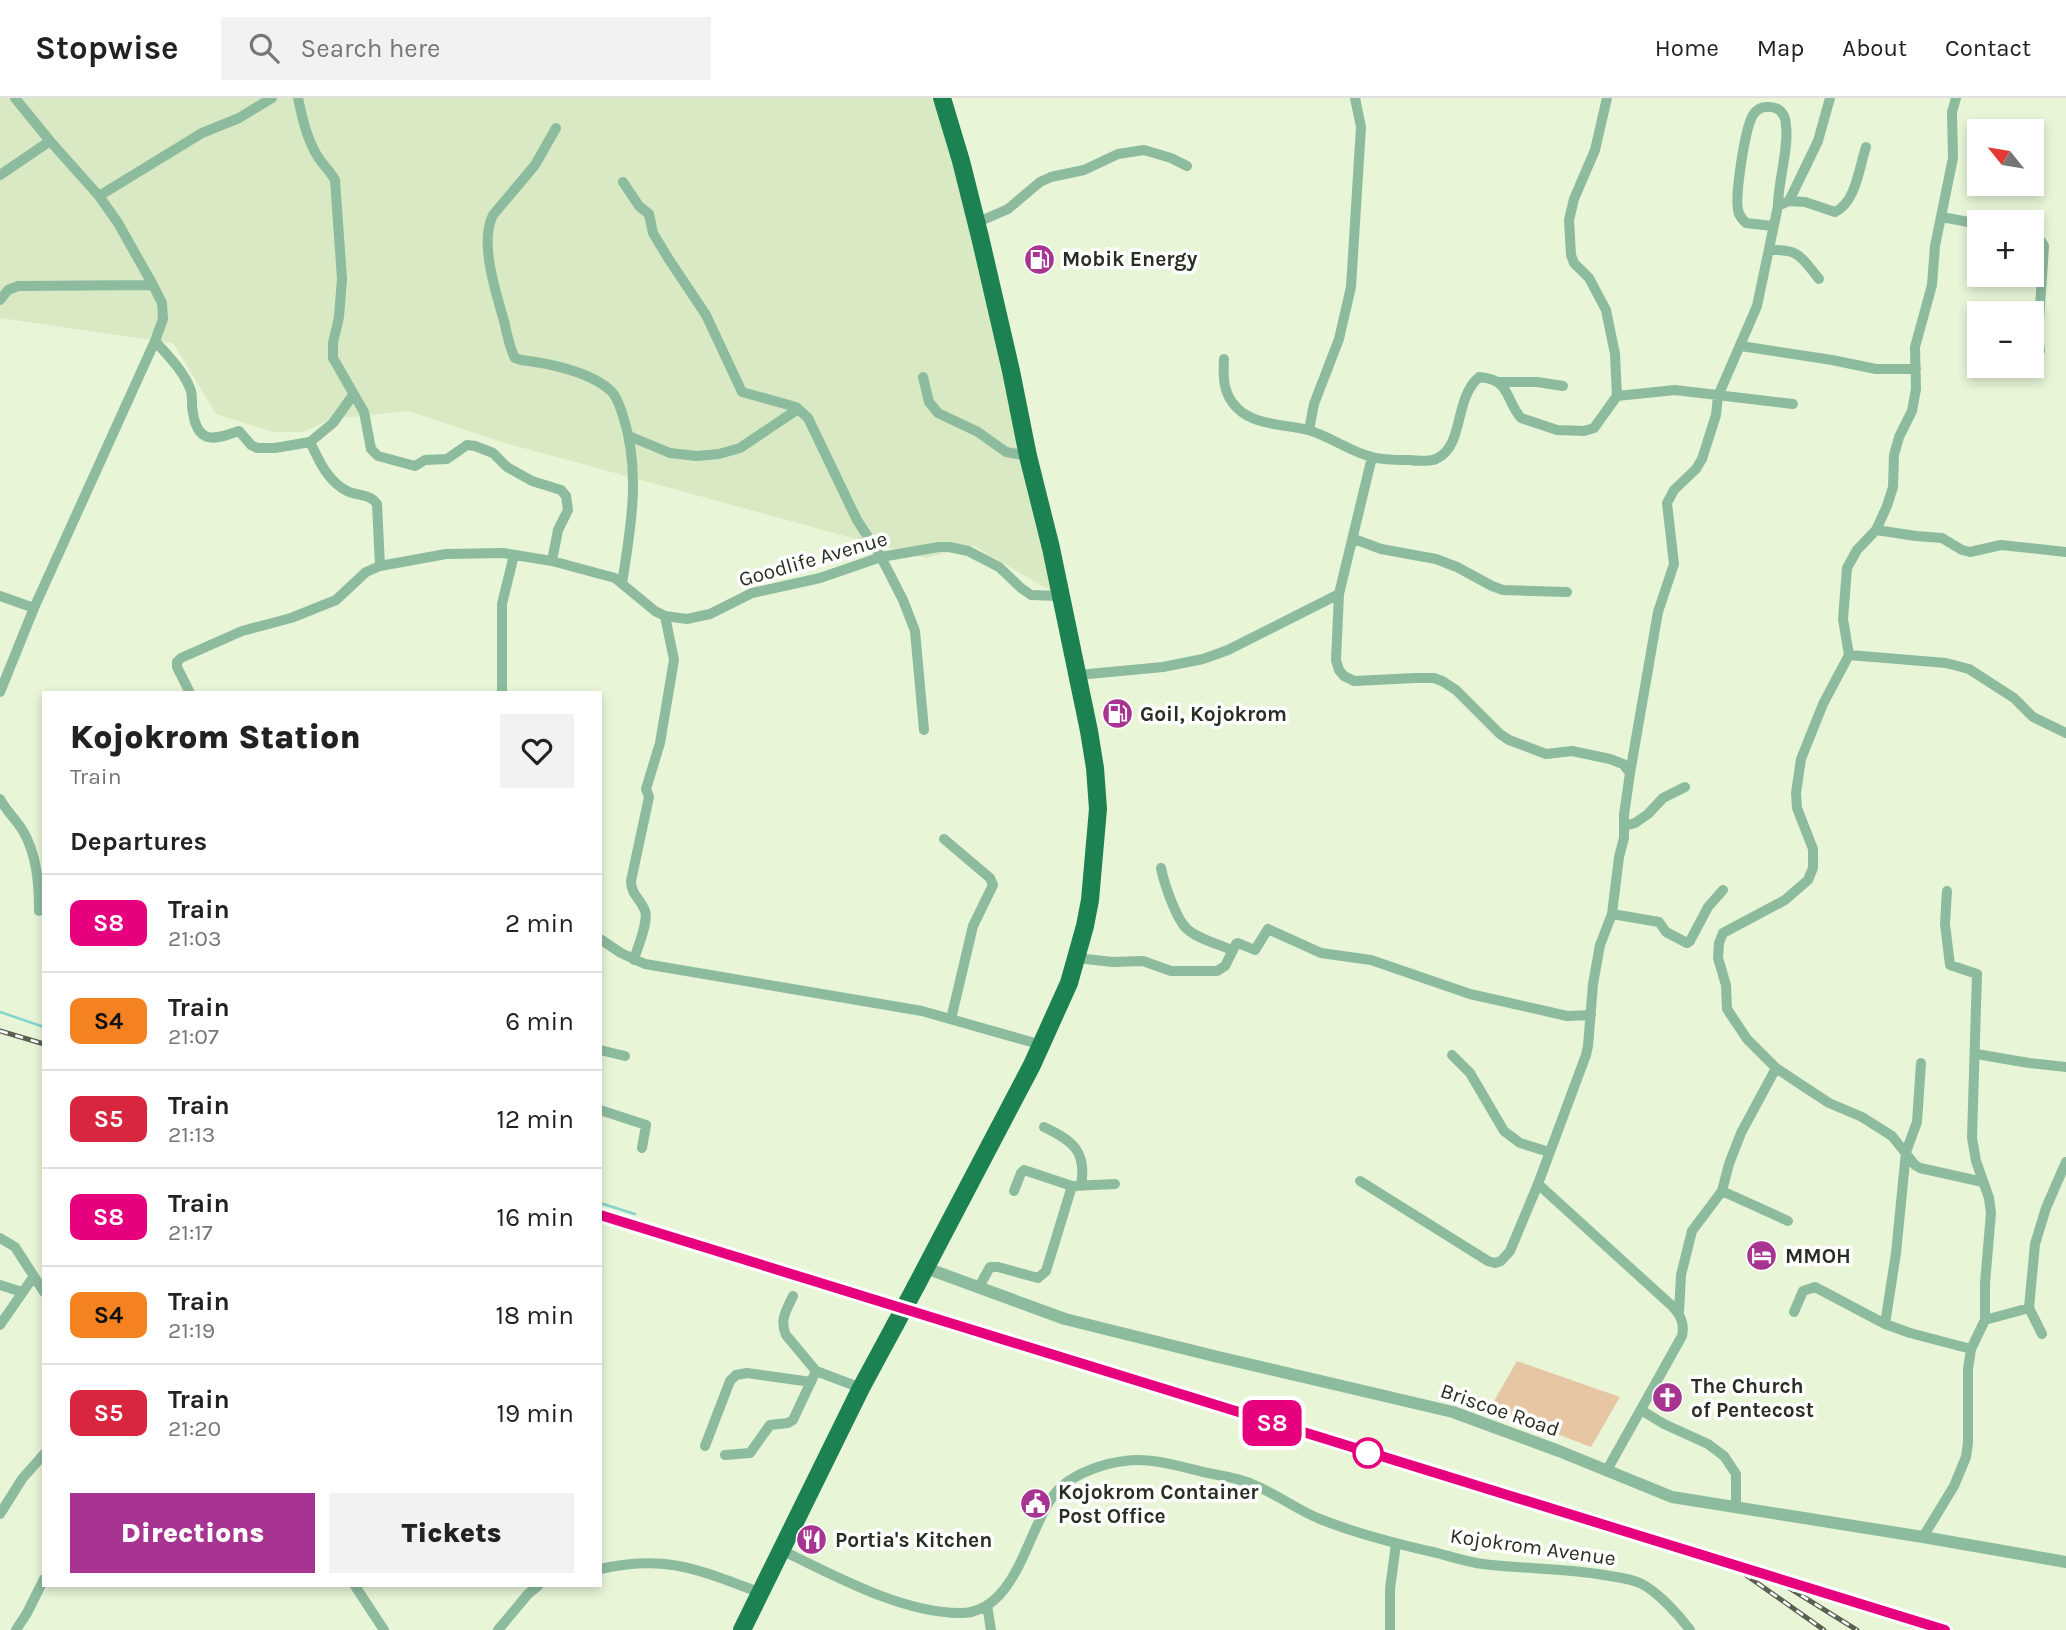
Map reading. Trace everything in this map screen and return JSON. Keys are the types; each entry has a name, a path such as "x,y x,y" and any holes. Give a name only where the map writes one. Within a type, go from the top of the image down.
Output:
{"highway":[{"path":"742,1630 861,1388 1042,1045 1069,983 1090,900 1098,809 1095,768 1078,675 1011,370 961,161 942,98"}],"street":[{"path":"0,692 34,608 163,319 162,303 118,223 99,196 16,98"},
{"path":"99,196 202,133 239,118 272,98"},
{"path":"298,98 302,118 318,156 335,180 342,279 333,358 364,412 371,449 378,456 415,466 425,460 447,459 467,445 475,446 493,453 508,467 532,481 561,490 566,496 568,510 558,530 552,561"},
{"path":"1309,430 1314,404 1339,339 1351,287 1361,127 1355,98"},
{"path":"1499,382 1521,418 1557,430 1584,431 1594,428 1617,396 1615,354 1606,310 1589,278 1574,263 1569,232 1574,199 1595,150 1607,98"},
{"path":"1789,201 1818,141 1830,98"},
{"path":"1956,98 1952,112 1953,158 1935,246 1933,285 1915,347 1916,389 1912,411 1899,437 1894,455 1893,487 1887,506 1876,530 1857,550 1847,568 1843,620 1849,655 1823,704 1801,758 1796,793 1797,808 1813,849 1813,868 1808,880 1785,900 1723,933 1719,943 1719,964 1726,989 1727,1009 1747,1039 1776,1068 1822,1099 1862,1117 1892,1136 1920,1168 1983,1182"},
{"path":"1360,1181 1488,1261 1501,1261 1510,1251 1586,1055 1593,984 1600,945 1612,914 1630,773 1658,612 1674,564 1667,503 1674,490 1696,469 1702,459 1716,415 1717,396 1757,306 1770,250 1787,132 1785,117 1769,106 1760,108 1754,114 1748,128 1737,192 1737,208 1746,223 1773,226"},
{"path":"556,128 535,166 489,223 492,277 515,358 560,366 599,382 618,399 629,436 634,494 622,583"},
{"path":"0,176 50,141"},
{"path":"1778,206 1789,201 1805,202 1835,212 1843,209 1850,199 1866,147"},
{"path":"976,223 1008,209 1040,182 1084,170 1118,154 1144,150 1187,166"},
{"path":"623,182 639,206 649,214 653,233 706,315 743,392 798,409 808,418 857,520 881,557 915,631 924,730"},
{"path":"1942,217 1967,222"},
{"path":"1770,250 1795,252 1819,279"},
{"path":"0,300 8,290 18,286 153,285"},
{"path":"155,341 179,368 191,392 196,427 205,436 214,439 239,432 257,448 310,442 333,423 353,395"},
{"path":"1741,346 1876,369 1916,369"},
{"path":"1224,359 1223,381 1228,398 1252,419 1309,430 1372,457 1423,461 1434,460 1446,453 1453,443 1466,393 1479,377 1499,382 1537,382 1563,386"},
{"path":"923,377 929,402 938,413 978,432 1006,452 1028,456"},
{"path":"1617,396 1675,390 1793,404"},
{"path":"629,436 670,453 697,456 719,454 740,448 798,409"},
{"path":"310,442 322,469 347,491 369,496 377,504 380,566"},
{"path":"1372,457 1339,594 1335,660 1339,670 1354,681 1434,678 1456,690 1509,740 1546,754 1572,751 1610,759 1623,764 1630,773"},
{"path":"1876,530 1942,538 1970,552 2001,545 2021,545 2066,552"},
{"path":"1354,538 1381,549 1436,559 1503,590 1567,592"},
{"name":"Goodlife Avenue","path":"665,616 687,619 710,614 752,593 820,578 881,557 939,547 968,551 999,567 1031,595 1061,596"},
{"path":"189,691 177,667 181,658 242,631 291,618 336,600 366,572 380,566 446,554 514,555 552,561 615,578 648,606 665,616 674,660 666,715 646,789 649,797 631,881 632,891 645,909 647,919 634,960"},
{"path":"502,691 502,604 514,555"},
{"path":"1078,675 1171,666 1203,659 1228,650 1339,594"},
{"path":"0,596 34,608"},
{"path":"1849,655 1946,663 1969,669 2014,698 2033,716 2066,733"},
{"path":"1625,826 1635,823 1663,798 1685,787"},
{"path":"0,799 4,812 22,829 33,857 39,883 39,911"},
{"path":"944,839 990,878 993,885 973,926 951,1019"},
{"path":"1161,868 1165,884 1184,926 1232,950"},
{"path":"1612,914 1658,922 1666,932 1686,943 1690,941 1708,907 1723,890"},
{"path":"1923,1537 1954,1486 1966,1457 1968,1369 1971,1349 1984,1320 1991,1213 1972,1138 1977,974 1950,965 1945,924 1947,891"},
{"path":"1077,958 1113,962 1143,961 1171,971 1217,971 1225,966 1237,943 1256,949 1268,929 1321,953 1371,960 1471,994 1567,1016 1591,1015"},
{"path":"602,940 634,960 763,986 922,1011 1042,1045"},
{"path":"602,1050 625,1056"},
{"path":"1976,1054 2066,1067"},
{"path":"1452,1055 1470,1073 1504,1131 1520,1143 1549,1152"},
{"path":"1885,1324 1896,1253 1906,1152 1917,1122 1921,1063"},
{"path":"1607,1470 1682,1336 1683,1325 1679,1313 1681,1275 1692,1231 1723,1191 1729,1164 1741,1133 1776,1068"},
{"path":"602,1111 646,1125 642,1148"},
{"path":"978,1287 990,1267 1038,1278 1044,1275 1083,1165 1081,1156 1072,1143 1044,1127"},
{"path":"2042,1334 2029,1308 2035,1244 2046,1208 2066,1162"},
{"path":"1014,1191 1024,1170 1077,1186 1115,1184"},
{"path":"1538,1184 1679,1313"},
{"path":"2053,1190 2066,1188"},
{"path":"1723,1191 1788,1221"},
{"path":"0,1238 15,1247 42,1289"},
{"name":"Briscoe Road","path":"926,1268 1047,1314 1453,1412 1672,1497 2066,1562"},
{"path":"0,1325 34,1276"},
{"path":"0,1285 22,1292"},
{"path":"1794,1312 1803,1291 1815,1287 1885,1324 1971,1349"},
{"path":"793,1296 783,1315 786,1335 816,1371 861,1388"},
{"path":"1984,1320 2029,1308"},
{"path":"725,1455 750,1453 771,1425 793,1420 816,1371"},
{"path":"705,1446 730,1381 736,1375 747,1373 811,1382"},
{"path":"1641,1410 1708,1444 1724,1456 1736,1474 1736,1506"},
{"path":"0,1514 22,1479 42,1456"},
{"name":"Kojokrom Avenue","path":"987,1605 1002,1592 1016,1573 1051,1499 1062,1486 1075,1477 1122,1461 1152,1461 1250,1483 1317,1518 1396,1544 1479,1564 1593,1573 1629,1579 1656,1594 1690,1630"},
{"path":"1390,1630 1390,1589 1396,1544"},
{"path":"781,1550 862,1588 905,1603 961,1613 987,1605 991,1630"},
{"path":"602,1569 641,1562 673,1564 704,1572 761,1593"},
{"path":"16,1630 42,1583"},
{"path":"356,1587 384,1630"},
{"path":"498,1630 536,1587"}],"shaded area":[{"path":"0,98 932,98 969,213 1056,594 974,546 926,558 502,442 408,411 331,419 303,432 273,432 216,414 173,343 0,318"},
{"path":"1517,1361 1620,1397 1591,1447 1490,1408"}],"waterway":[{"path":"0,1012 42,1026"},
{"path":"602,1204 635,1214"}],"railway":[{"path":"0,1031 42,1043"},
{"path":"602,1216 1729,1563 1824,1630"},
{"path":"1744,1568 1770,1576 1857,1630"},
{"path":"1793,1583 1945,1630"}],"train":[{"name":"S8","path":"602,1216 1945,1630"}],"place":[{"name":"Mobik Energy","path":"1039,259"},
{"name":"Goil, Kojokrom","path":"1117,714"},
{"name":"MMOH","path":"1762,1256"},
{"name":"The Church of Pentecost","path":"1668,1398"},
{"name":"Kojokrom Container Post Office","path":"1035,1504"},
{"name":"Portia's Kitchen","path":"812,1540"}]}
